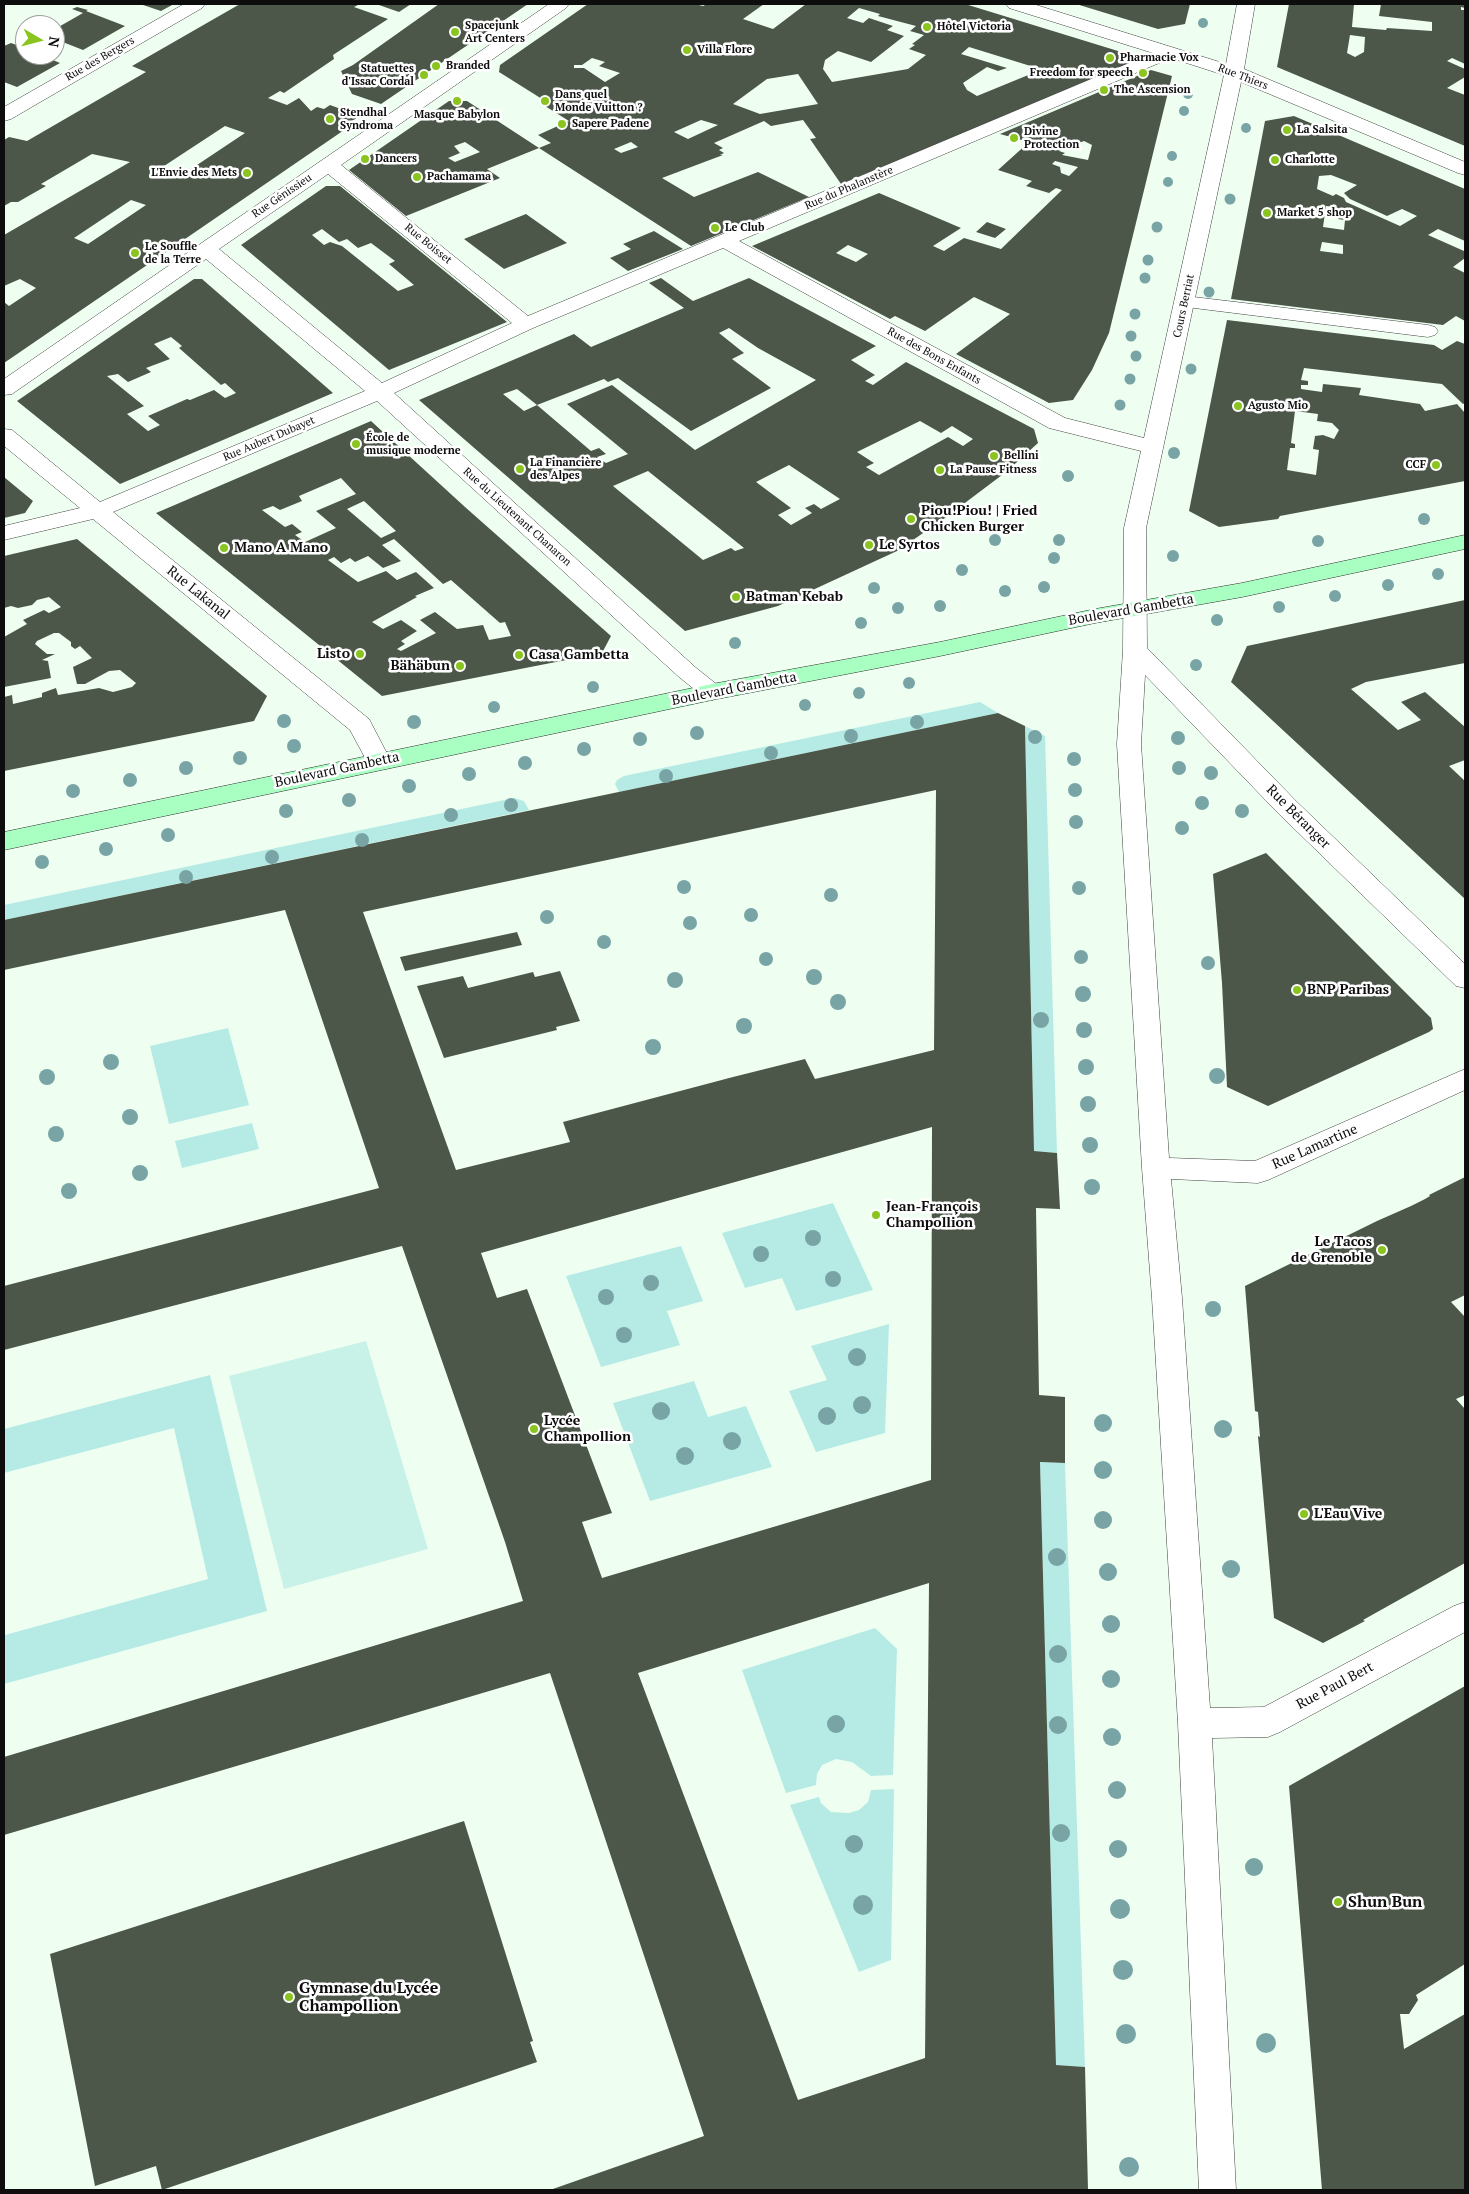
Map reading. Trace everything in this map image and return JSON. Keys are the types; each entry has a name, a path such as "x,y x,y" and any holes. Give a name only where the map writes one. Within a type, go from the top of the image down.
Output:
{"street":[{"name":"Rue des Bergers","path":"4,115 196,4"},
{"name":"Rue Génissieu","path":"4,389 560,4"},
{"name":"Rue Thiers","path":"1015,4 1234,72 1465,169"},
{"name":"Cours Berriat","path":"1218,2190 1195,1723 1167,1298 1156,1168 1129,744 1135,650 1135,528 1234,72 1246,4"},
{"name":"Rue du Phalanstère","path":"526,324 1170,52"},
{"name":"Rue Boisset","path":"329,165 526,324"},
{"name":"Rue des Bons Enfants","path":"724,241 1057,423 1152,447"},
{"name":"Rue du Lieutenant Chanaron","path":"206,248 380,392 687,672 712,692"},
{"path":"1185,302 1428,331"},
{"name":"Rue Aubert Dubayet","path":"4,533 97,512 380,392 526,324"},
{"name":"Rue Lakanal","path":"4,435 360,725 379,761"},
{"name":"Boulevard Gambetta","path":"4,841 712,692 940,649 1085,618 1242,590 1465,542"},
{"name":"Rue Béranger","path":"1135,650 1287,807 1465,979"},
{"name":"Rue Lamartine","path":"1156,1168 1258,1172 1465,1079"},
{"name":"Rue Paul Bert","path":"1195,1723 1268,1722 1465,1616"}],"shaded area":[{"path":"980,702 998,713 619,792 615,784 617,780 624,776"},
{"path":"1025,726 1045,736 1057,1153 1034,1151"},
{"path":"514,798 524,801 529,810 4,920 4,905"},
{"path":"228,1028 249,1105 169,1124 150,1046"},
{"path":"252,1123 259,1149 182,1168 175,1141"},
{"path":"833,1203 873,1290 796,1311 782,1278 745,1288 722,1233"},
{"path":"681,1246 703,1301 667,1311 680,1345 601,1367 566,1276"},
{"path":"889,1324 885,1433 816,1452 789,1391 827,1380 811,1346"},
{"path":"366,1341 428,1549 284,1589 229,1376"},
{"path":"210,1375 267,1611 4,1684 4,1629 5,1635 208,1579 174,1428 4,1473 4,1429"},
{"path":"694,1381 708,1417 746,1406 772,1467 650,1501 613,1403"},
{"path":"1040,1462 1065,1463 1085,2067 1056,2065"},
{"path":"875,1628 897,1649 893,1775 871,1776 852,1762 836,1759 822,1765 817,1774 816,1785 786,1793 742,1670"},
{"path":"894,1789 891,1960 859,1972 790,1805 819,1797 821,1803 831,1812 849,1813 859,1810 868,1802 871,1790"}],"building":[{"path":"140,4 174,4 161,11"},
{"path":"240,4 360,4 354,7 388,19 333,55 334,59 284,93 280,91 268,98 287,105 299,98 311,111 317,107 324,109 330,105 360,116 347,124 350,126 4,363 4,302 9,306 36,288 20,279 4,286 4,235 130,162 92,154 41,184 46,186 18,202 11,202 4,206 4,140 9,137 27,141 146,72 132,66","holes":["225,126 245,133 185,173 161,168","131,200 146,205 88,244 74,238"]},
{"path":"376,4 411,4 399,12"},
{"path":"439,4 528,4 381,104 352,94 341,71 353,65"},
{"path":"588,4 695,4 703,6 707,4 764,4 743,19 773,29 806,4 965,4 1131,55 1129,64 841,184 810,139 816,138 803,120 771,126 764,121 714,143 723,148 719,150 724,153 720,155 723,155 662,178 694,197 758,172 809,197 691,246 539,148 551,143 538,135 569,121 545,106 550,104 499,72 500,65","holes":["859,8 880,14 878,16 916,26 910,31 924,35 912,44 915,45 909,49 926,55 908,69 832,82 823,69 825,60 838,51 871,62 904,36 887,30 893,26 869,18 863,23 847,18","969,47 1037,68 1035,70 1038,71 977,96 967,90 963,83 987,67 998,71 1007,68 961,54","592,58 605,62 599,66 620,73 605,82 584,68 574,68 574,65 582,65","798,74 818,104 760,114 733,104 767,79","701,120 718,125 688,139 674,132","631,142 638,147 621,153 614,149"]},
{"path":"1076,4 1190,4 1185,24 1158,29"},
{"path":"1289,4 1354,4 1352,27 1432,31 1432,22 1379,16 1381,4 1465,4 1465,8 1461,7 1461,10 1465,10 1465,64 1452,58 1447,61 1465,69 1465,77 1447,88 1465,95 1465,146 1277,67","holes":["1350,35 1365,37 1364,52 1355,57 1347,53"]},
{"path":"77,7 88,10 86,11 125,26 83,50 65,43 65,23 83,13 72,9"},
{"path":"11,43 15,44 15,65 56,65 17,87 4,82 4,46"},
{"path":"1151,70 1172,76 1109,333 1092,370 1073,400 1049,403 956,354 1010,314 974,297 925,331 895,316 890,319 752,246 879,193 961,228 933,246 944,251 964,238 1001,249 1062,190 1056,188 1049,193 1026,186 1032,181 998,170 1029,142 1000,134","holes":["1084,141 1092,145 1088,160 1062,155 1065,153 1059,151","1055,161 1078,167 1069,176 1061,173 1060,167 1052,164","848,245 868,254 856,262 836,253"]},
{"path":"449,101 467,101 539,148 487,169 500,178 406,216 349,170","holes":["465,142 480,152 455,162 448,158 460,153 454,146"]},
{"path":"1294,116 1465,189 1465,241 1438,229 1428,235 1464,251 1465,258 1453,267 1465,273 1465,321 1456,316 1443,325 1231,299 1265,121","holes":["1331,175 1357,185 1344,193 1350,199 1387,216 1402,209 1417,216 1400,226 1346,202 1344,198 1336,194 1333,196 1317,189 1319,176","1326,206 1335,207 1334,214 1338,215 1338,219 1345,220 1344,230 1323,227","1322,242 1343,245 1343,254 1320,251"]},
{"path":"326,186 340,186 507,322 389,370 241,245","holes":["322,229 339,242 347,239 358,248 371,243 395,261 389,264 414,285 398,291 342,246 330,242 324,245 312,235"]},
{"path":"526,214 567,243 504,269 464,239"},
{"path":"987,222 1006,229 995,238 976,232"},
{"path":"654,231 683,249 628,271 610,258 631,249 623,244"},
{"path":"661,278 693,301 749,278 876,346 851,360 875,375 865,381 873,385 906,362 1034,429 1038,443 1006,472 897,551 778,606 685,631 419,400 574,334 591,347 684,308 649,283","holes":["729,328 758,348 816,380 695,450 612,385 567,404 628,454 606,463 597,457 606,454 599,448 591,451 537,405 604,379 608,382 618,378 691,431 771,388 732,359 744,353 719,333","517,389 537,405 524,411 503,394","920,421 941,433 952,426 973,439 963,446 948,437 879,475 866,467 874,463 857,452","789,465 840,499 821,509 814,504 805,508 812,513 791,525 778,515 791,508 756,482","648,471 744,548 735,551 731,548 703,560 613,486"]},
{"path":"194,279 202,279 333,393 120,484 17,401","holes":["171,337 182,346 179,348 221,385 225,383 236,393 225,398 214,390 190,400 187,399 148,416 160,425 148,431 127,414 144,406 107,376 118,374 128,382 151,372 146,368 170,359 154,344"]},
{"path":"1227,320 1434,345 1442,350 1457,341 1465,344 1465,403 1463,404 1442,384 1304,368 1301,380 1308,381 1308,385 1301,385 1301,389 1322,392 1323,384 1361,388 1359,395 1420,404 1425,411 1457,404 1465,413 1465,481 1280,516 1278,519 1219,527 1189,511","holes":["1295,411 1318,414 1317,421 1332,423 1339,430 1334,439 1323,435 1315,436 1313,449 1319,450 1316,475 1287,470 1290,448 1295,448 1295,444 1291,443"]},
{"path":"371,421 611,636 602,653 382,696 156,513","holes":["341,478 356,494 316,511 336,528 305,542 295,535 302,532 292,524 285,527 262,510 273,506 280,510 302,501 299,496","364,501 396,531 381,538 347,509","394,539 443,584 451,580 500,623 505,622 511,636 489,640 483,625 457,629 435,612 420,620 436,633 401,651 397,649 405,644 401,641 417,631 401,620 383,629 372,622 417,597 415,596 434,588 416,572 397,580 386,571 358,582 328,560 334,557 341,563 350,558 355,562 368,556 383,568 401,561 382,545"]},
{"path":"4,477 33,501 25,513 4,518"},
{"path":"77,539 267,696 254,721 4,771 4,697 12,695 13,704 42,697 42,693 56,688 58,695 99,688 113,692 132,687 136,683 120,670 109,671 85,684 77,684 73,667 92,658 80,646 75,649 71,646 71,642 59,633 54,633 37,641 35,644 47,654 55,654 42,660 48,661 51,678 4,687 4,637 27,624 23,620 44,610 49,613 61,607 49,597 37,600 32,605 4,608 4,556"},
{"path":"1465,600 1465,663 1366,682 1351,689 1398,730 1421,720 1401,702 1425,692 1465,727 1465,760 1449,766 1465,781 1465,899 1231,682 1247,646"},
{"path":"998,713 1025,726 1034,1151 1057,1153 1060,1209 1036,1208 1039,1395 1065,1397 1065,1463 1040,1462 1056,2065 1085,2067 1088,2190 550,2190 704,2136 550,1673 4,1835 4,1757 523,1601 505,1542 402,1246 4,1350 4,1286 379,1188 285,910 4,970 4,920","holes":["936,790 934,1050 815,1079 805,1059 733,1077 563,1122 570,1142 456,1170 363,912","932,1127 931,1480 602,1578 582,1522 612,1513 527,1289 497,1298 481,1253","929,1583 925,2058 798,2100 638,1673"]},
{"path":"1266,853 1431,1018 1433,1029 1268,1106 1227,1087 1222,983 1213,874"},
{"path":"517,932 522,945 405,971 400,957"},
{"path":"560,971 580,1021 556,1027 557,1030 444,1058 417,986 463,976 468,988 533,972 535,977"},
{"path":"1465,1177 1465,1295 1451,1302 1465,1317 1465,1395 1456,1399 1465,1409 1465,1563 1323,1643 1274,1618 1258,1436 1260,1437 1258,1412 1255,1411 1245,1286 1411,1206"},
{"path":"1465,1686 1465,1964 1416,1995 1418,2000 1409,2014 1400,2014 1404,2049 1465,2014 1465,2190 1322,2190 1289,1786"},
{"name":"Gymnase du Lycée Champollion","path":"464,1821 533,2041 530,2042 537,2062 162,2190 156,2166 95,2186 50,1954"}],"place":[{"name":"Hôtel Victoria","path":"927,27"},
{"name":"Spacejunk Art Centers","path":"455,32"},
{"name":"Villa Flore","path":"687,50"},
{"name":"Pharmacie Vox","path":"1110,58"},
{"name":"Branded","path":"436,66"},
{"name":"Freedom for speech","path":"1143,73"},
{"name":"Statuettes d'Issac Cordal","path":"424,75"},
{"name":"The Ascension","path":"1104,90"},
{"name":"Masque Babylon","path":"457,101"},
{"name":"Dans quel Monde Vuitton ?","path":"545,101"},
{"name":"Stendhal Syndroma","path":"330,119"},
{"name":"Sapere Padene","path":"562,124"},
{"name":"La Salsita","path":"1287,130"},
{"name":"Divine Protection","path":"1014,138"},
{"name":"Dancers","path":"365,159"},
{"name":"Charlotte","path":"1275,160"},
{"name":"L'Envie des Mets","path":"247,173"},
{"name":"Pachamama","path":"417,177"},
{"name":"Market 5 shop","path":"1267,213"},
{"name":"Le Club","path":"715,228"},
{"name":"Le Souffle de la Terre","path":"135,253"},
{"name":"Agusto Mio","path":"1238,406"},
{"name":"École de musique moderne","path":"356,444"},
{"name":"Bellini","path":"994,456"},
{"name":"CCF","path":"1436,465"},
{"name":"La Financière des Alpes","path":"520,469"},
{"name":"La Pause Fitness","path":"940,470"},
{"name":"Piou!Piou! | Fried Chicken Burger","path":"911,519"},
{"name":"Le Syrtos","path":"869,545"},
{"name":"Mano A Mano","path":"224,548"},
{"name":"Batman Kebab","path":"736,597"},
{"name":"Listo","path":"360,654"},
{"name":"Casa Gambetta","path":"519,655"},
{"name":"Bähäbun","path":"460,666"},
{"name":"BNP Paribas","path":"1297,990"},
{"name":"Jean-François Champollion","path":"876,1215"},
{"name":"Le Tacos de Grenoble","path":"1382,1250"},
{"name":"Lycée Champollion","path":"534,1429"},
{"name":"L'Eau Vive","path":"1304,1514"},
{"name":"Shun Bun","path":"1338,1902"},
{"name":"Gymnase du Lycée Champollion","path":"289,1997"}]}
